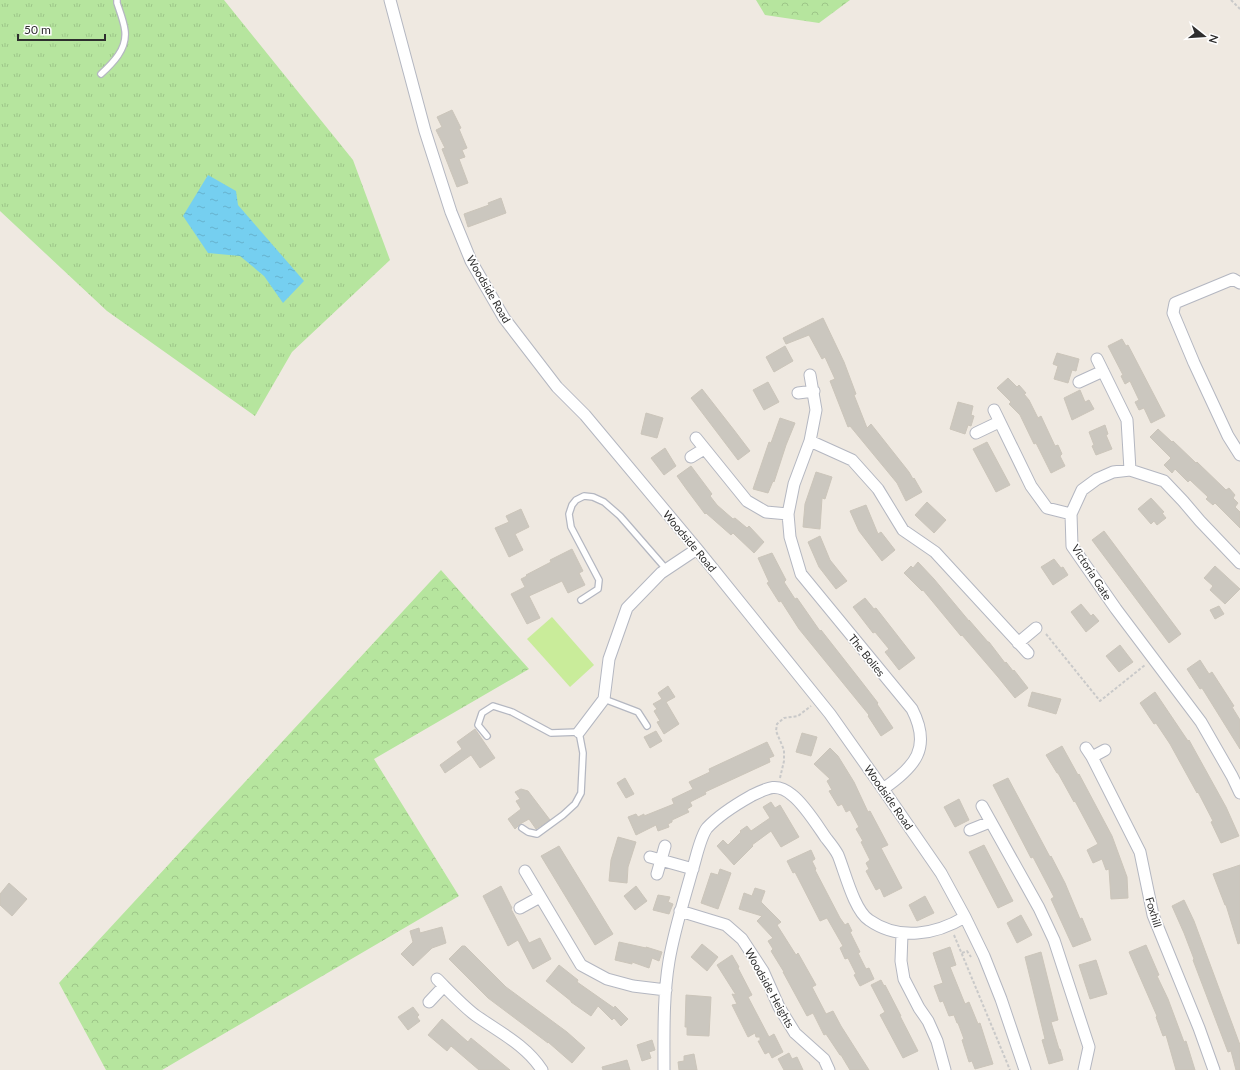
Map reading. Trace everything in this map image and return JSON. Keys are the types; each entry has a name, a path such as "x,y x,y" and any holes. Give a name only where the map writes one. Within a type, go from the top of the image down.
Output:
{"street":[{"name":"Woodside Road","path":"390,0 425,131 451,212 471,261 504,318 557,387 585,416 697,549 818,700 883,789 941,873 965,917 984,956 1001,999 1025,1070"},
{"path":"1240,283 1234,279 1175,303 1173,313 1194,363 1228,436 1240,455"},
{"path":"1097,359 1127,420 1130,470"},
{"path":"1079,382 1103,371"},
{"name":"The Bolies","path":"810,375 814,391 816,410 810,441 794,484 788,514 790,537 801,574 912,710 918,722 921,734 921,748 912,765 883,789"},
{"path":"798,393 814,391"},
{"path":"994,410 1032,486 1047,508 1071,514"},
{"path":"976,433 999,422"},
{"path":"696,438 746,501 766,512 788,514"},
{"path":"810,441 852,460 878,489 903,530 935,552 1028,653"},
{"path":"691,457 704,449"},
{"name":"Victoria Gate","path":"1240,563 1200,522 1164,481 1130,470 1113,472 1096,479 1082,490 1071,514 1072,546 1116,609 1201,722 1240,793"},
{"path":"579,732 604,699 609,659 627,608 661,573 697,549"},
{"path":"1018,643 1036,628"},
{"name":"Foxhill","path":"1105,750 1089,753 1140,852 1153,915 1196,1020 1214,1070"},
{"path":"664,1070 666,990 669,961 680,911 700,843 706,829 733,806 769,787 778,787 792,795 812,817 837,854 859,908 867,919 886,930 902,934 916,934 938,929 965,917"},
{"path":"982,806 1039,908 1054,940 1089,1047 1084,1070"},
{"path":"970,830 990,822"},
{"path":"658,874 656,858 665,846"},
{"path":"656,858 693,869"},
{"path":"525,871 581,965 607,979 633,986 666,990"},
{"path":"520,908 540,897"},
{"name":"Woodside Heights","path":"680,911 726,925 742,939 763,971 778,1006 795,1033 824,1059 829,1070"},
{"path":"902,934 901,961 904,978 919,1008 928,1021 937,1041 945,1070"},
{"path":"429,1002 440,983 474,1014 519,1046 536,1061 542,1070"}],"lane":[{"path":"101,74 116,59 123,48 125,31 117,0"},
{"path":"581,600 598,589 599,580 571,527 569,514 572,505 576,500 584,496 593,497 604,502 620,516 667,570"},
{"path":"604,699 638,712 647,726"},
{"path":"487,736 478,725 482,713 493,706 512,712 551,733 579,732 583,753 581,793 575,804 538,834 528,832 522,828"}],"path":[{"path":"1231,0 1240,9"},
{"path":"1036,628 1044,632 1100,701 1154,658"},
{"path":"778,787 784,761 784,750 776,731 777,724 784,718 798,716 818,700"},
{"path":"950,924 1010,1070"}],"green space":[{"path":"0,0 224,0 353,160 390,260 292,352 255,416 107,311 0,211"},
{"path":"756,0 850,0 819,23 765,15"},
{"path":"441,570 529,669 374,759 459,896 162,1070 106,1070 59,983"},
{"path":"552,617 594,665 570,687 527,639"}],"water":[{"path":"208,175 236,191 238,205 304,281 283,303 264,276 240,256 208,253 183,216"}],"building":[{"path":"452,110 461,128 459,129 467,148 462,150 465,157 459,159 468,183 457,187 442,149 445,148 436,130 442,127 437,117"},
{"path":"501,198 506,213 468,227 464,214 489,205 488,203"},
{"path":"823,318 844,362 856,394 854,395 867,428 871,424 913,479 914,478 922,492 906,501 897,483 850,426 848,427 830,381 835,379 825,357 822,359 809,335 786,344 783,338"},
{"path":"1122,339 1126,346 1128,345 1165,416 1151,423 1144,408 1139,410 1135,402 1139,400 1130,381 1125,384 1121,376 1123,375 1108,346"},
{"path":"785,346 793,361 774,372 766,357"},
{"path":"1057,353 1079,359 1076,371 1072,370 1068,383 1054,379 1058,366 1053,364"},
{"path":"1008,378 1017,387 1019,385 1026,393 1024,394 1029,400 1038,418 1041,416 1055,446 1058,445 1062,454 1060,456 1065,466 1051,473 1036,443 1034,444 1020,415 1009,404 1011,402 997,388"},
{"path":"768,382 779,402 764,410 753,390"},
{"path":"702,389 750,451 738,460 691,398"},
{"path":"1080,390 1085,402 1089,400 1094,409 1072,420 1064,398"},
{"path":"958,402 973,406 971,415 974,416 971,426 968,425 965,434 950,429"},
{"path":"646,413 663,418 657,438 641,434"},
{"path":"780,418 795,423 774,482 773,481 768,493 753,489 769,442 771,443"},
{"path":"1105,425 1108,434 1106,435 1112,449 1096,455 1092,446 1094,445 1089,432"},
{"path":"1158,429 1196,463 1197,462 1226,490 1229,488 1235,495 1233,498 1238,503 1235,507 1240,512 1240,528 1215,503 1213,505 1206,499 1208,497 1190,480 1188,482 1175,469 1172,473 1164,465 1171,458 1150,437"},
{"path":"987,442 1010,485 996,492 973,449"},
{"path":"665,448 676,466 664,475 651,458"},
{"path":"691,466 712,494 710,496 717,505 733,519 735,518 747,528 749,526 764,542 754,553 733,533 731,535 706,513 705,514 687,490 677,476"},
{"path":"816,472 832,477 825,499 822,498 820,529 803,527 805,504"},
{"path":"1151,498 1164,512 1162,513 1166,518 1157,525 1154,521 1151,524 1138,509"},
{"path":"927,502 946,520 934,533 915,515"},
{"path":"866,505 878,534 881,532 895,550 882,561 859,531 850,511"},
{"path":"521,509 529,527 515,534 523,550 509,557 495,528 509,522 506,516"},
{"path":"1104,531 1181,634 1169,643 1092,540"},
{"path":"820,536 830,560 847,581 836,589 819,567 808,542"},
{"path":"572,549 583,571 579,573 585,585 568,593 562,581 529,596 540,618 527,624 511,594 525,587 521,579 527,576 526,575 551,562 550,560"},
{"path":"772,553 786,580 784,582 795,599 797,598 820,631 821,630 878,703 877,704 893,728 881,736 868,716 869,715 799,629 781,601 779,602 767,583 769,582 758,558"},
{"path":"1054,559 1061,568 1063,567 1068,575 1053,585 1041,567"},
{"path":"918,562 989,642 1005,663 1006,662 1013,671 1014,670 1028,688 1015,698 923,590 922,591 904,573 911,566 913,568"},
{"path":"1215,566 1240,589 1225,604 1210,590 1213,586 1204,578"},
{"path":"865,598 874,609 876,608 915,658 899,670 885,652 889,649 875,632 873,633 853,607"},
{"path":"1081,604 1091,616 1093,614 1099,621 1086,632 1071,612"},
{"path":"1219,606 1224,614 1215,619 1210,610"},
{"path":"1120,645 1133,662 1119,672 1106,656"},
{"path":"1200,660 1209,674 1212,672 1234,706 1232,707 1240,720 1240,749 1202,688 1200,689 1187,669"},
{"path":"668,686 675,697 666,702 679,724 664,734 657,722 660,721 654,711 657,709 653,704 662,699 658,693"},
{"path":"1032,692 1061,699 1056,714 1028,706"},
{"path":"1155,692 1188,741 1189,740 1226,807 1239,836 1221,843 1211,822 1213,821 1198,792 1197,793 1170,744 1140,703"},
{"path":"475,729 495,758 480,768 471,755 445,773 440,765 462,749 457,742"},
{"path":"656,731 662,741 650,748 644,737"},
{"path":"802,733 817,737 811,756 796,752"},
{"path":"767,742 774,756 769,758 770,762 705,792 706,794 690,802 692,806 687,809 689,812 672,820 672,822 668,824 669,827 658,831 656,825 636,835 628,817 636,814 638,817 644,814 644,816 674,804 672,799 693,789 689,782 710,772 709,769"},
{"path":"1062,746 1078,775 1079,774 1112,836 1127,877 1128,898 1111,899 1109,869 1106,870 1102,859 1093,863 1087,850 1098,844 1075,801 1074,802 1046,755"},
{"path":"830,748 838,756 854,782 868,812 870,811 888,845 881,848 902,888 884,897 880,888 876,890 866,871 869,869 866,863 870,860 861,842 863,841 856,829 859,827 850,810 846,812 842,804 838,806 829,791 832,790 827,781 830,779 814,764"},
{"path":"625,778 634,794 626,798 617,783"},
{"path":"1008,778 1065,883 1080,919 1082,918 1091,940 1073,947 1051,899 1054,897 1033,857 1031,858 993,785"},
{"path":"521,789 528,791 550,820 536,829 529,819 515,829 508,819 521,809 516,801 520,799 515,792"},
{"path":"959,799 969,820 955,827 944,807"},
{"path":"771,802 775,808 780,805 799,837 781,847 771,831 752,845 753,846 734,865 717,846 723,840 728,845 741,832 740,831 747,826 751,831 770,818 763,807"},
{"path":"618,837 636,842 628,867 627,883 609,881 611,860"},
{"path":"984,845 1013,901 998,908 969,852"},
{"path":"559,846 613,934 595,945 541,856"},
{"path":"811,850 815,859 812,861 816,869 815,870 840,918 845,925 848,923 852,931 850,932 860,952 858,953 866,969 869,968 874,979 860,986 848,958 845,959 840,948 843,946 827,918 820,921 795,872 793,873 787,861"},
{"path":"1240,865 1240,943 1238,944 1226,905 1213,874"},
{"path":"720,869 731,873 718,909 701,903 711,873 718,875"},
{"path":"9,883 27,899 12,916 0,905 0,894"},
{"path":"501,886 529,943 540,938 551,959 533,969 518,940 508,946 483,896"},
{"path":"636,886 647,901 635,910 624,896"},
{"path":"755,888 765,891 761,902 781,922 777,925 796,955 798,953 816,985 812,987 826,1014 833,1011 869,1070 850,1070 826,1034 824,1035 813,1013 807,1016 771,951 773,949 768,941 773,938 757,921 762,916 739,909 744,893 752,896"},
{"path":"658,895 670,897 668,902 673,904 669,914 653,910"},
{"path":"925,896 934,913 917,921 909,905"},
{"path":"1184,900 1194,921 1240,1045 1240,1070 1236,1070 1231,1051 1228,1052 1193,960 1194,959 1172,906"},
{"path":"1021,915 1032,935 1017,943 1007,923"},
{"path":"442,927 446,943 432,948 413,966 401,954 413,942 410,931 419,928 420,933"},
{"path":"619,942 646,947 662,952 659,961 652,958 649,968 632,962 632,964 615,960"},
{"path":"702,944 718,957 707,971 691,957"},
{"path":"1146,945 1184,1042 1186,1041 1195,1070 1176,1070 1166,1035 1163,1036 1156,1017 1157,1016 1129,952"},
{"path":"462,946 465,946 506,987 567,1032 585,1048 572,1063 548,1042 488,998 449,959"},
{"path":"950,947 956,965 950,967 965,1004 969,1002 978,1024 980,1023 993,1064 975,1069 972,1061 969,1062 962,1040 964,1039 958,1023 954,1015 949,1016 943,1001 940,1002 934,986 943,983 933,953"},
{"path":"1041,952 1058,1020 1051,1022 1063,1060 1049,1064 1042,1040 1045,1039 1025,957"},
{"path":"732,955 752,995 748,997 769,1037 774,1034 783,1052 772,1058 769,1052 765,1054 758,1041 760,1041 760,1037 756,1037 755,1033 748,1037 732,1005 737,1004 732,994 736,995 717,965"},
{"path":"1096,960 1107,994 1090,999 1079,965"},
{"path":"559,965 578,980 577,982 614,1008 615,1006 628,1019 621,1026 614,1018 612,1020 598,1006 591,1016 571,1002 546,981"},
{"path":"881,980 884,986 885,985 918,1051 903,1058 880,1015 885,1012 871,985"},
{"path":"686,995 711,997 709,1036 687,1035 687,1027 685,1027"},
{"path":"413,1007 419,1015 417,1017 420,1021 408,1030 398,1017"},
{"path":"442,1019 468,1042 471,1038 510,1070 479,1070 451,1046 447,1051 428,1035"},
{"path":"652,1040 655,1050 649,1052 651,1058 642,1061 637,1045"},
{"path":"789,1053 792,1059 797,1057 803,1070 784,1070 778,1059"},
{"path":"694,1054 697,1070 679,1070 678,1062 684,1061 684,1056"},
{"path":"627,1060 630,1070 603,1070 602,1067"}]}
